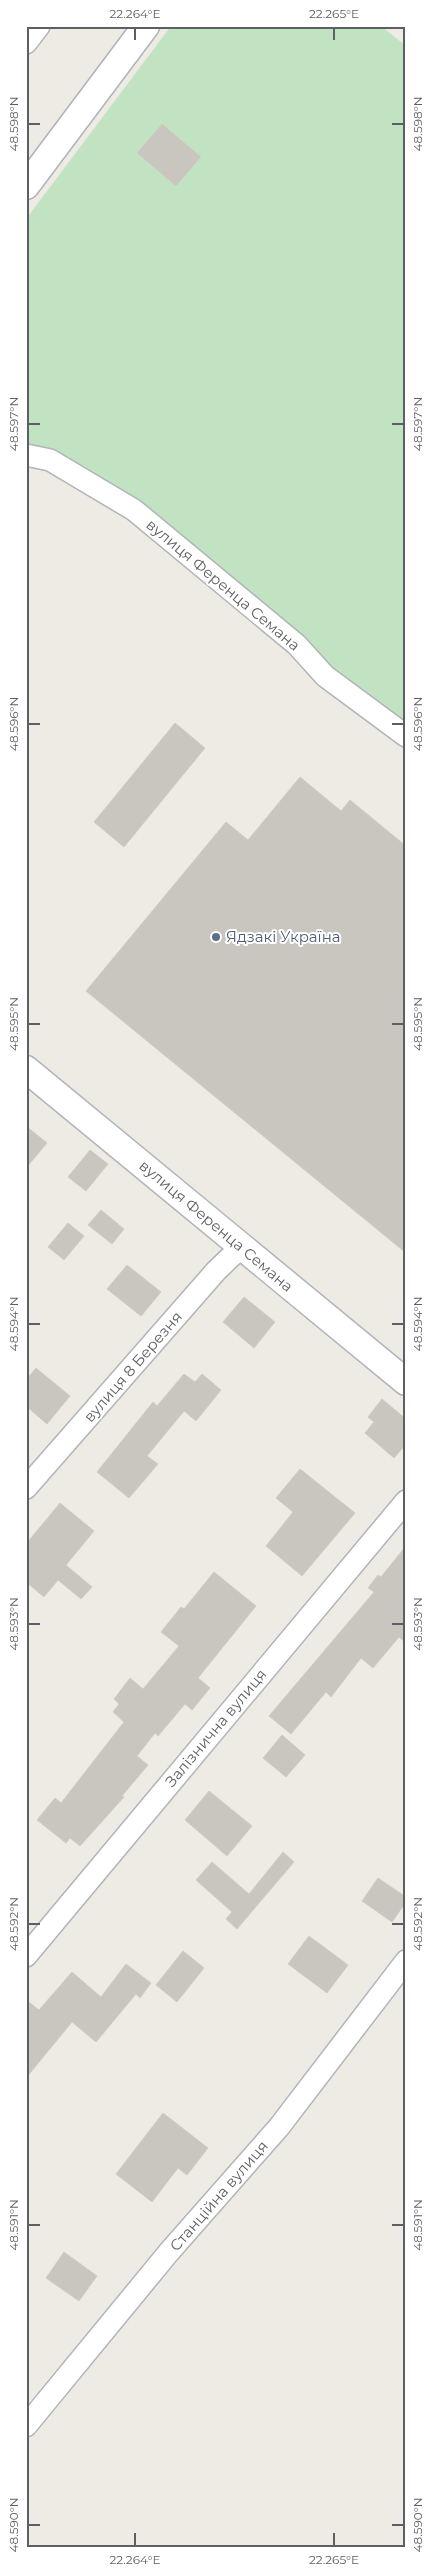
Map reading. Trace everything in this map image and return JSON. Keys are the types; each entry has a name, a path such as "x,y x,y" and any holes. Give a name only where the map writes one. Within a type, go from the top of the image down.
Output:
{"street":[{"path":"26,43 39,26"},
{"path":"26,186 146,26"},
{"name":"вулиця Ференца Семана","path":"26,455 50,460 134,510 297,646 325,676 406,736"},
{"name":"вулиця Ференца Семана","path":"26,1070 406,1382"},
{"name":"вулиця 8 Березня","path":"26,1488 216,1272 241,1248"},
{"name":"Залізнична вулиця","path":"26,1956 406,1501"},
{"name":"Станційна вулиця","path":"26,2426 169,2252 279,2127 406,1961"}],"green space":[{"path":"171,26 381,26 406,46 406,727 330,670 137,505 26,448 26,219"}],"building":[{"path":"162,124 201,157 176,186 137,153"},
{"path":"175,723 205,748 124,847 94,822"},
{"path":"300,777 341,811 350,800 406,846 406,1253 86,991 226,822 248,840"},
{"path":"26,1126 47,1143 26,1168"},
{"path":"90,1150 108,1164 86,1191 68,1177"},
{"path":"101,1210 124,1229 112,1244 88,1225"},
{"path":"68,1223 84,1236 64,1260 48,1247"},
{"path":"127,1265 161,1292 141,1316 107,1289"},
{"path":"244,1297 275,1322 254,1348 223,1322"},
{"path":"36,1368 70,1396 47,1424 26,1406 26,1380"},
{"path":"184,1374 195,1382 202,1374 221,1390 196,1421 184,1411 147,1456 158,1464 129,1498 97,1472 153,1402 157,1406"},
{"path":"382,1399 406,1419 406,1444 394,1458 365,1433 374,1422 368,1417"},
{"path":"300,1469 355,1513 302,1576 266,1546 293,1512 276,1498"},
{"path":"60,1503 94,1531 66,1565 92,1587 81,1599 58,1580 44,1597 26,1582 26,1544"},
{"path":"406,1546 406,1643 399,1637 373,1668 361,1658 331,1697 326,1692 291,1734 269,1716 374,1592 368,1588 378,1575 381,1577"},
{"path":"214,1572 256,1606 198,1678 210,1688 192,1710 185,1704 158,1736 155,1733 137,1756 148,1765 122,1796 124,1797 80,1846 70,1838 66,1843 37,1820 55,1798 61,1803 124,1722 113,1712 119,1704 114,1699 130,1678 143,1689 179,1646 161,1632 181,1607 184,1609"},
{"path":"282,1735 305,1755 286,1777 263,1758"},
{"path":"209,1791 252,1826 227,1856 185,1820"},
{"path":"283,1852 294,1862 237,1929 226,1919 232,1912 196,1880 212,1862 249,1894"},
{"path":"378,1878 406,1897 406,1902 392,1922 362,1901"},
{"path":"309,1936 348,1965 327,1993 288,1964"},
{"path":"183,1951 204,1968 177,2002 156,1985"},
{"path":"126,1964 151,1983 140,1998 136,1994 96,2042 72,2022 26,2078 26,2000 39,2010 72,1972 101,1997"},
{"path":"163,2113 208,2148 187,2175 178,2168 152,2202 116,2174"},
{"path":"64,2252 97,2276 79,2301 46,2278"}],"place":[{"name":"Ядзакі Україна","path":"216,937"}]}
